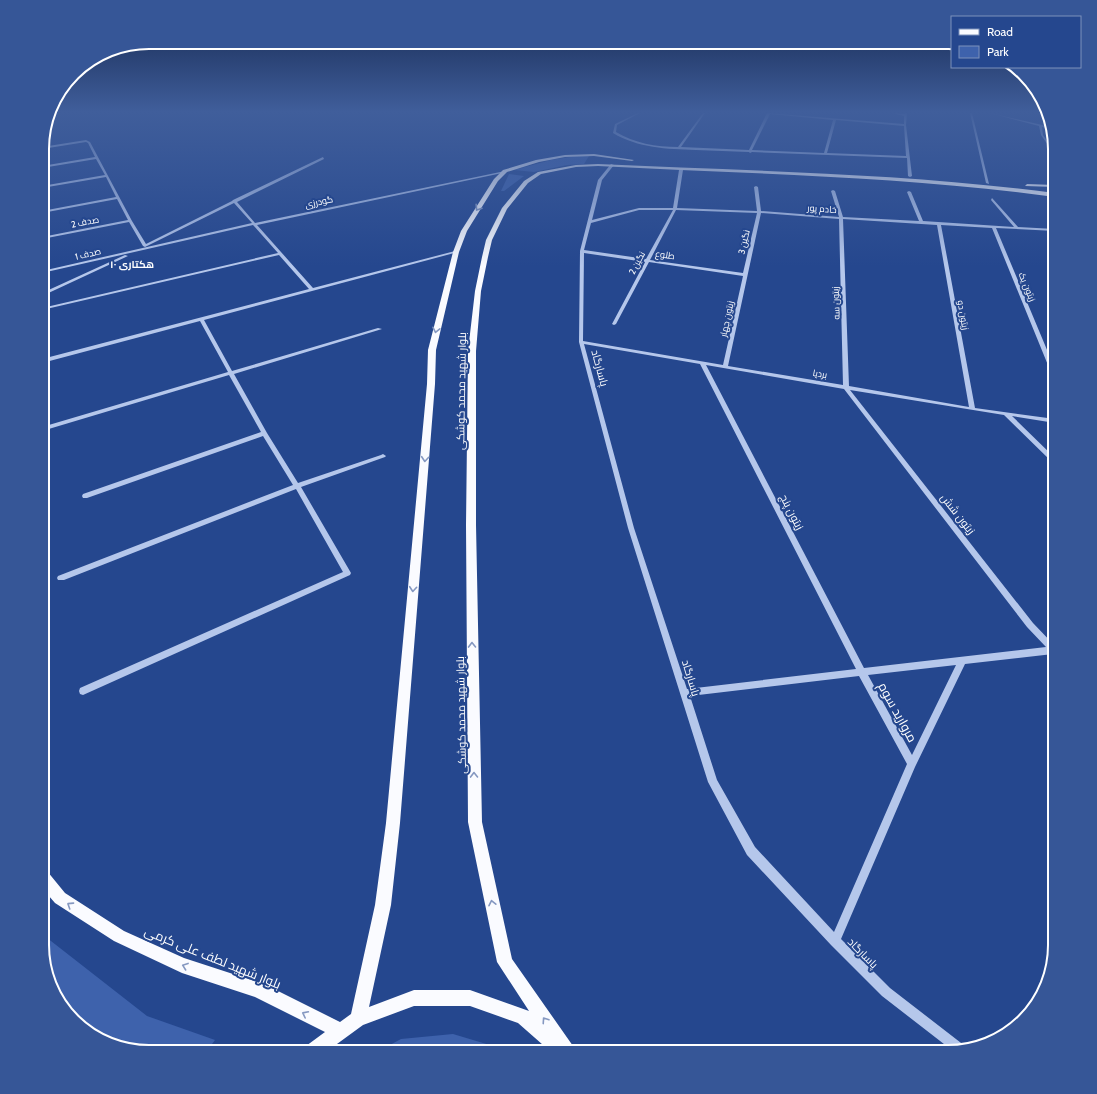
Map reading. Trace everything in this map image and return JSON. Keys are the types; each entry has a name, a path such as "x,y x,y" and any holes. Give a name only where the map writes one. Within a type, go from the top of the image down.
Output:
{"main road":[{"path":"358,1019 383,905 393,823 431,384 432,350 456,252 464,231 496,180 505,172 525,164"},
{"path":"675,164 910,176 1048,186"},
{"name":"بلوار شهید محمد کوشکی","path":"560,1045 505,962 475,822 471,525 472,351 478,291 489,240 502,214 514,195 535,174 559,169 612,165 681,170 910,180 1048,193"},
{"path":"505,172 518,173"},
{"name":"بلوار شهید لطف علی کرمی","path":"49,885 60,898 119,936 182,965 258,990 340,1031"},
{"path":"321,1045 358,1019 414,998 470,998 523,1018 556,1045"}],"street":[{"path":"49,166 60,164"},
{"path":"100,164 145,246"},
{"path":"49,292 138,250 310,164"},
{"path":"909,164 910,176"},
{"path":"983,164 988,182"},
{"name":"پاسارگاد","path":"612,165 600,180 582,251 581,342 631,528 713,782 752,851 835,941 886,992 955,1045"},
{"name":"نگین 2","path":"614,324 675,209 681,170"},
{"name":"گودرزی","path":"138,250 254,224 505,172"},
{"path":"49,187 106,176"},
{"name":"نگین 3","path":"745,275 759,212 756,188"},
{"name":"زیتون سه","path":"833,191 841,218 846,388"},
{"path":"909,192 922,223"},
{"path":"49,211 118,198"},
{"path":"992,199 1017,228"},
{"path":"234,201 312,290"},
{"name":"خادم پور","path":"589,222 639,209 675,209 759,212 1048,230"},
{"name":"صدف 2","path":"49,237 130,221"},
{"name":"زیتون دو","path":"939,224 972,409"},
{"name":"زیتون یک","path":"994,227 1048,358"},
{"name":"صدف 1","path":"49,270 138,250"},
{"name":"طلوع","path":"582,251 745,275"},
{"path":"49,359 456,252"},
{"path":"49,307 280,254"},
{"name":"زیتون چهار","path":"725,366 745,275"},
{"path":"83,690 347,573 297,486 264,433 201,319"},
{"path":"49,427 380,329"},
{"name":"بردیا","path":"581,342 1007,415 1048,420"},
{"name":"زیتون پنج","path":"702,362 862,673"},
{"name":"زیتون شش","path":"846,388 1030,625 1048,643"},
{"path":"1007,415 1048,455"},
{"path":"85,496 264,433"},
{"path":"61,578 297,486 383,456"},
{"path":"684,693 1048,651"},
{"path":"835,941 912,764 962,661"},
{"name":"مروارید سوم","path":"862,673 912,764"}],"green space":[{"path":"536,164 583,164 567,165 534,172 514,170"},
{"path":"509,174 524,176 504,191 501,191"},
{"path":"49,939 147,1016 215,1040 211,1045 149,1045 123,1042 99,1032 78,1016 59,989 52,971"},
{"path":"453,1034 490,1045 390,1045 401,1039"}],"district":[{"name":"۱۰ هکتاری","path":"132,264"}]}
